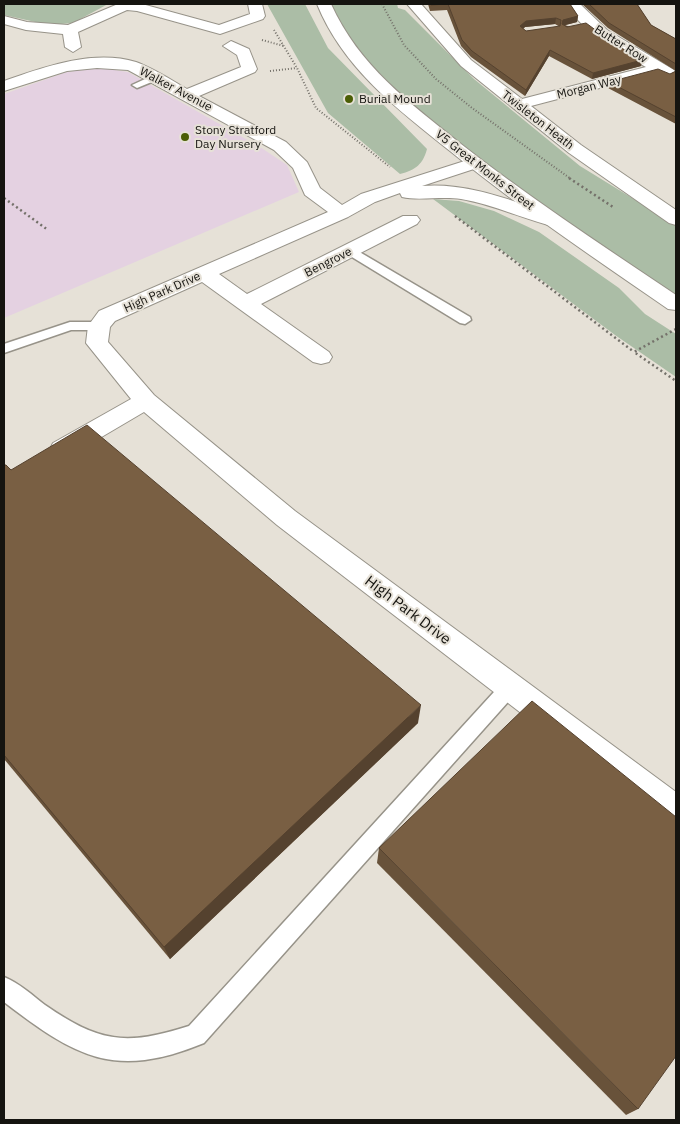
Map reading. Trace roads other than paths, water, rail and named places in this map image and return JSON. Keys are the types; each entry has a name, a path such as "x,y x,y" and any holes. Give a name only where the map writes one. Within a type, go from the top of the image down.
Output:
{"street":[{"path":"4,20 26,26 70,30 125,5 220,30 258,16 255,4"},
{"name":"V5 Great Monks Street","path":"324,4 331,25 358,62 397,100 474,163 548,219 676,304"},
{"name":"Twisleton Heath","path":"414,4 466,63 575,149 676,219"},
{"name":"Butter Row","path":"573,4 585,25 676,77"},
{"path":"172,16 194,5"},
{"path":"70,30 76,63"},
{"path":"187,94 249,69 244,52 231,46"},
{"name":"Walker Avenue","path":"4,86 76,63 107,62 132,66 156,77 280,146 301,166 312,191 340,213"},
{"name":"Morgan Way","path":"518,105 660,68"},
{"name":"High Park Drive","path":"474,163 416,187 368,198 340,213 107,316 99,326 97,343 146,401 286,518 676,812"},
{"name":"High Park Drive","path":"416,187 468,194 548,219"},
{"name":"Bengrove","path":"246,303 410,220"},
{"path":"205,274 321,357"},
{"path":"48,457 146,401"}],"lane":[{"path":"137,84 156,77"},
{"path":"351,251 465,320"},
{"path":"4,349 70,326 99,326"},
{"path":"4,988 60,1030 96,1046 137,1051 196,1036 510,687"}],"place":[{"name":"Burial Mound","path":"349,99"},
{"name":"Stony Stratford Day Nursery","path":"185,137"}]}
